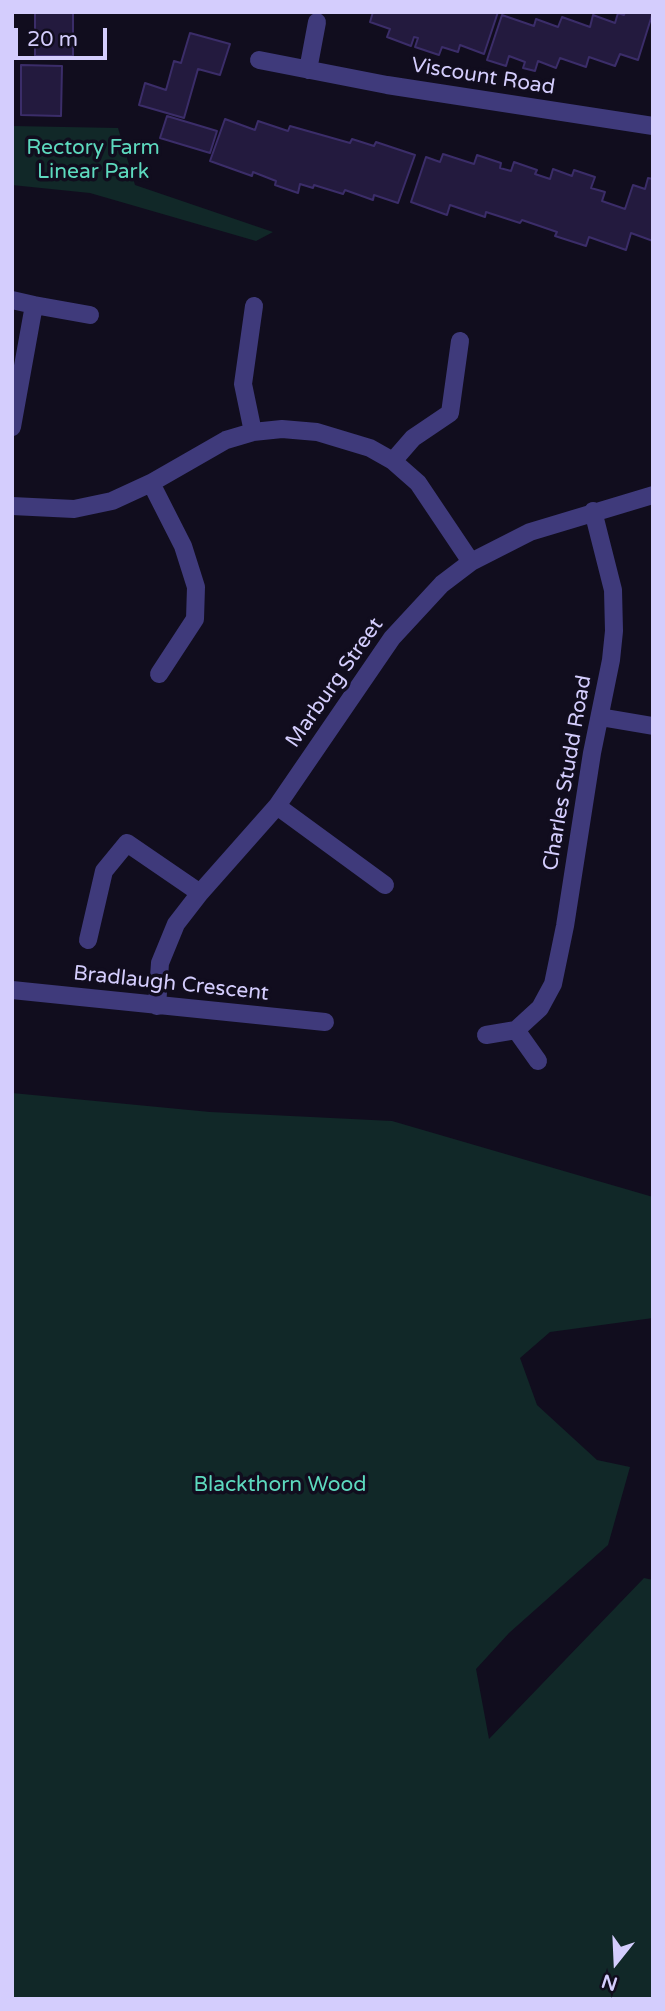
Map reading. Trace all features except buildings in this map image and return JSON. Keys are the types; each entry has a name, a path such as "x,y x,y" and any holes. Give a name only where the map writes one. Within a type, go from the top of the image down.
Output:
{"street":[{"path":"307,70 317,22"},
{"name":"Viscount Road","path":"259,60 387,85 653,126"},
{"path":"12,300 90,315"},
{"path":"12,427 34,304"},
{"path":"253,432 243,384 254,306"},
{"path":"393,461 413,438 450,413 460,341"},
{"path":"12,506 74,509 111,501 151,483 226,440 253,432 282,429 317,432 370,448 393,461 418,483 471,562"},
{"path":"151,483 183,546 196,587 195,619 159,674"},
{"name":"Marburg Street","path":"157,1006 160,963 176,924 200,892 277,806 392,638 442,584 471,562 530,532 653,495"},
{"name":"Charles Studd Road","path":"516,1030 540,1008 552,984 565,926 592,752 611,660 615,610 613,590 593,511"},
{"path":"600,717 653,726"},
{"path":"277,806 385,885"},
{"path":"88,940 104,871 127,843 200,892"},
{"name":"Bradlaugh Crescent","path":"12,990 325,1022"},
{"path":"486,1035 516,1030 538,1062"}],"green space":[{"name":"Rectory Farm Linear Park","path":"12,126 118,128 135,185 273,232 256,241 90,193 12,185"},
{"name":"Blackthorn Wood","path":"12,1093 210,1112 392,1121 653,1197 653,1318 550,1332 520,1358 537,1405 597,1460 630,1467 608,1545 509,1633 476,1669 489,1739 644,1578 653,1580 653,1999 12,1999"}]}
